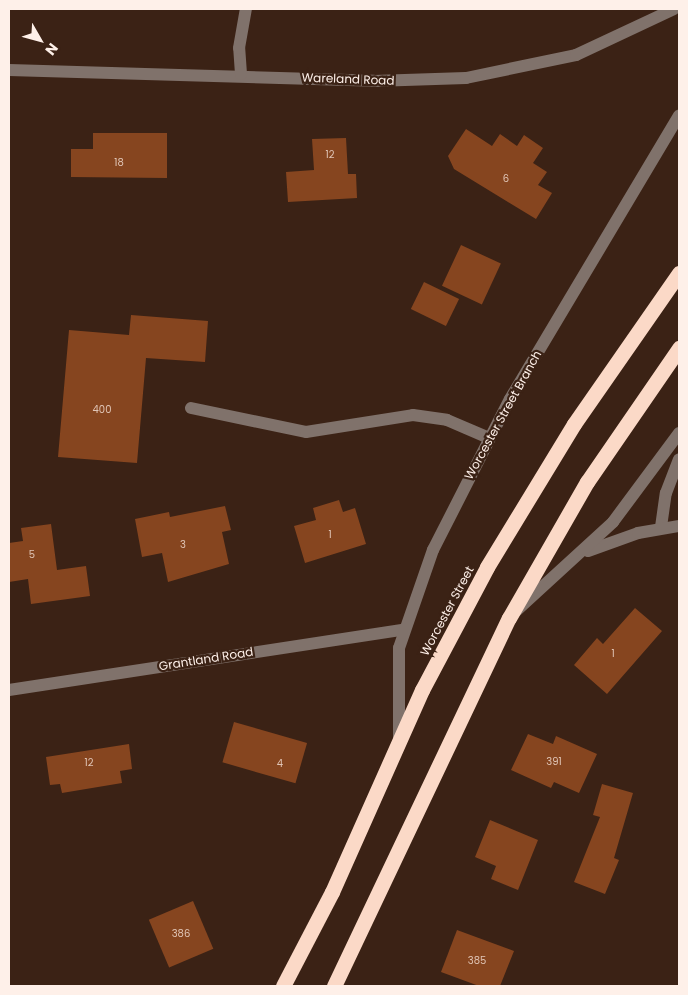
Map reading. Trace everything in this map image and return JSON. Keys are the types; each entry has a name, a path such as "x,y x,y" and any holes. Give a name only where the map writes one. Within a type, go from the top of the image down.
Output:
{"highway":[{"name":"Worcester Street","path":"283,986 332,892 399,740 514,519 574,424 679,273"},
{"path":"334,986 509,618 587,482 679,348"}],"street":[{"path":"241,74 239,48 246,9"},
{"name":"Wareland Road","path":"9,70 241,74 394,82 498,74 600,47 674,9"},
{"name":"Worcester Street Branch","path":"399,740 397,666 403,630 437,542 489,438 679,116"},
{"path":"191,408 306,432 414,415 448,420 489,438"},
{"path":"509,618 613,522 679,433"},
{"path":"662,527 666,494 679,459"},
{"path":"569,562 604,543 662,527 679,526"},
{"name":"Grantland Road","path":"9,690 403,630"}],"building":[{"path":"466,129 492,146 500,134 517,146 524,135 543,148 533,163 547,172 538,185 552,193 536,219 454,169 448,156"},
{"path":"93,133 167,133 167,178 71,177 71,149 93,149"},
{"path":"346,138 348,174 356,174 357,198 288,202 286,172 314,170 312,139"},
{"path":"461,245 501,264 482,304 442,286"},
{"path":"424,282 459,299 446,326 411,309"},
{"path":"131,315 208,321 205,362 146,358 137,463 58,457 69,330 129,335"},
{"path":"339,500 343,512 355,508 366,544 305,563 294,526 316,520 313,508"},
{"path":"225,506 231,530 222,532 229,564 168,582 162,553 142,557 135,519 169,512 170,517"},
{"path":"51,524 57,570 86,566 90,596 31,604 28,579 9,582 9,543 23,541 21,528"},
{"path":"635,608 662,631 607,694 574,665 597,638 603,644"},
{"path":"234,722 307,743 295,783 222,762"},
{"path":"528,734 553,744 556,736 597,754 579,793 554,782 551,788 511,770"},
{"path":"129,744 132,769 120,771 122,783 62,793 60,784 50,785 46,757"},
{"path":"602,784 633,793 614,858 619,860 605,894 574,882 600,817 593,815"},
{"path":"490,820 538,840 518,890 491,879 496,866 475,857"},
{"path":"193,901 213,949 169,968 149,920"},
{"path":"457,930 514,951 500,986 479,986 441,972"}]}
